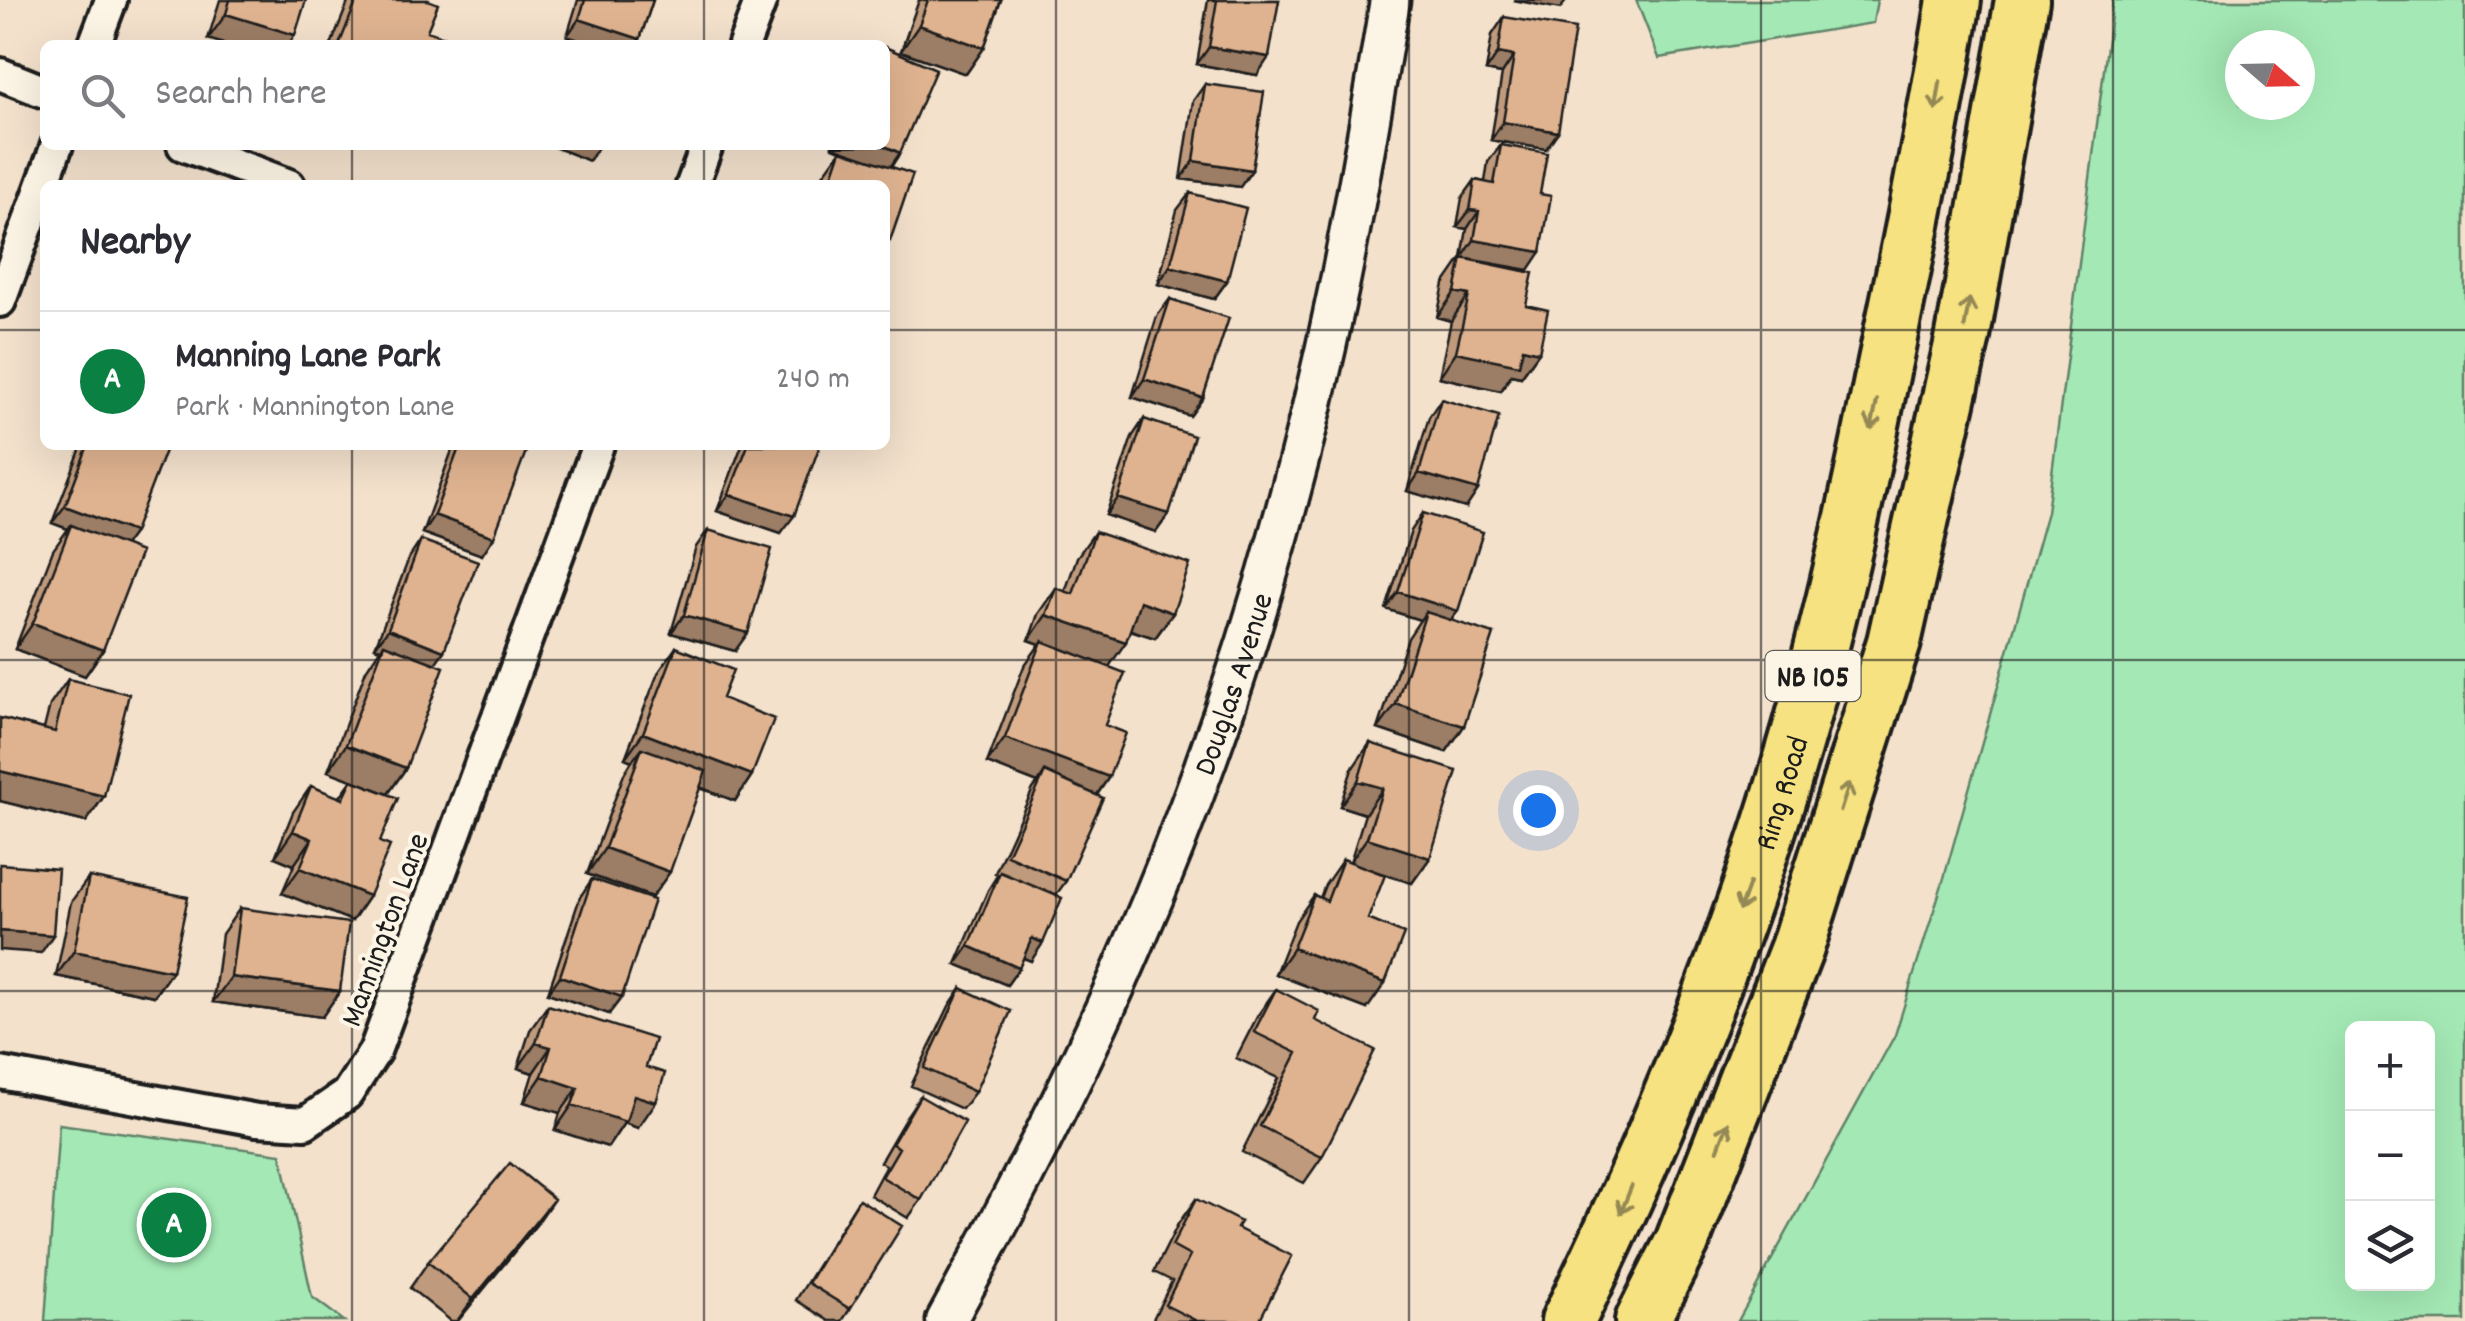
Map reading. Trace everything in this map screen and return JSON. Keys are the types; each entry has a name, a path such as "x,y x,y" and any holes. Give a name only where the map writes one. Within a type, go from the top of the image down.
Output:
{"highway":[{"name":"Ring Road","path":"1568,1321 1619,1216 1708,994 1757,860 1800,725 1848,540 1932,138 1954,0"},
{"name":"Ring Road","path":"1642,1321 1682,1242 1796,948 1894,642 1963,336 2022,0"}],"street":[{"path":"96,40 111,0"},
{"path":"746,40 761,0"},
{"name":"Douglas Avenue","path":"946,1321 1060,1108 1133,946 1202,770 1259,598 1302,442 1338,294 1390,0"},
{"path":"0,74 40,90"},
{"path":"44,180 55,150"},
{"path":"197,150 276,180"},
{"path":"694,180 705,150"},
{"path":"0,301 40,192"},
{"name":"Mannington Lane","path":"0,1073 257,1120 305,1123 347,1094 375,1052 596,450"}],"green space":[{"path":"1636,0 1877,0 1873,23 1659,58"},
{"path":"2113,0 2465,0 2465,1321 1738,1321 1895,1035 1944,878 2047,512"},
{"path":"59,1124 281,1154 312,1297 344,1321 45,1321"}],"building":[{"path":"230,0 306,0 295,35 226,14"},
{"path":"357,0 428,0 438,4 427,31 450,39 450,40 341,40"},
{"path":"585,0 653,0 640,39 579,19"},
{"path":"928,0 1001,0 984,48 919,25"},
{"path":"1217,0 1279,0 1269,57 1209,47"},
{"path":"1504,17 1575,29 1558,132 1503,122 1514,56 1498,53"},
{"path":"890,49 936,69 900,153 890,148"},
{"path":"1205,84 1264,92 1252,170 1194,161"},
{"path":"1501,145 1547,153 1540,194 1551,196 1541,252 1474,240 1479,211 1470,210 1475,180 1494,184"},
{"path":"841,150 913,174 890,241 890,180 831,180"},
{"path":"1190,193 1246,208 1227,281 1170,266"},
{"path":"1462,258 1533,273 1526,305 1548,310 1539,352 1523,348 1519,365 1456,352 1469,295 1455,292"},
{"path":"1170,299 1229,318 1203,398 1144,379"},
{"path":"1441,399 1499,416 1478,490 1419,473"},
{"path":"1144,419 1194,436 1169,514 1118,498"},
{"path":"86,450 165,450 134,532 65,506"},
{"path":"458,450 527,450 494,537 434,515"},
{"path":"746,450 818,450 794,516 729,494"},
{"path":"1423,513 1483,532 1458,611 1398,592"},
{"path":"71,525 141,552 103,650 33,623"},
{"path":"708,530 772,549 748,633 684,615"},
{"path":"1095,532 1190,564 1173,613 1140,601 1126,642 1046,615 1056,588 1073,594"},
{"path":"421,540 478,561 444,651 388,629"},
{"path":"1426,612 1494,634 1464,726 1396,704"},
{"path":"1042,641 1125,673 1105,725 1126,733 1109,777 1005,738"},
{"path":"384,644 444,667 406,768 346,745"},
{"path":"676,647 733,670 722,698 774,719 752,775 643,733"},
{"path":"68,679 129,694 104,796 0,771 0,718 55,732"},
{"path":"1370,743 1457,771 1430,858 1367,838 1383,788 1358,781"},
{"path":"642,748 706,771 670,872 605,848"},
{"path":"1045,772 1103,798 1066,881 1007,855"},
{"path":"352,780 398,798 380,842 390,846 369,896 300,868 312,839 293,831 311,786 343,799"},
{"path":"1343,859 1385,875 1368,919 1404,934 1385,983 1293,948 1314,895 1327,901"},
{"path":"0,864 58,869 53,935 0,931"},
{"path":"1000,872 1062,898 1043,943 1032,938 1019,968 969,946"},
{"path":"89,877 188,897 172,971 74,951"},
{"path":"592,879 654,900 622,997 560,976"},
{"path":"240,908 349,923 340,991 231,977"},
{"path":"961,988 1011,1011 975,1092 924,1068"},
{"path":"1276,989 1319,1011 1315,1020 1375,1050 1322,1157 1260,1126 1297,1053 1254,1032"},
{"path":"548,1005 655,1039 646,1067 665,1073 656,1102 634,1095 626,1122 572,1105 578,1088 542,1076 551,1047 536,1043"},
{"path":"920,1096 965,1122 921,1200 882,1177 899,1148 892,1144"},
{"path":"510,1163 554,1199 473,1299 428,1262"},
{"path":"859,1199 902,1226 850,1309 808,1283"},
{"path":"1196,1199 1241,1222 1237,1228 1292,1256 1259,1321 1197,1321 1165,1305 1190,1256 1172,1246"}],"place":[{"name":"Manning Lane Park","path":"174,1225"}]}
